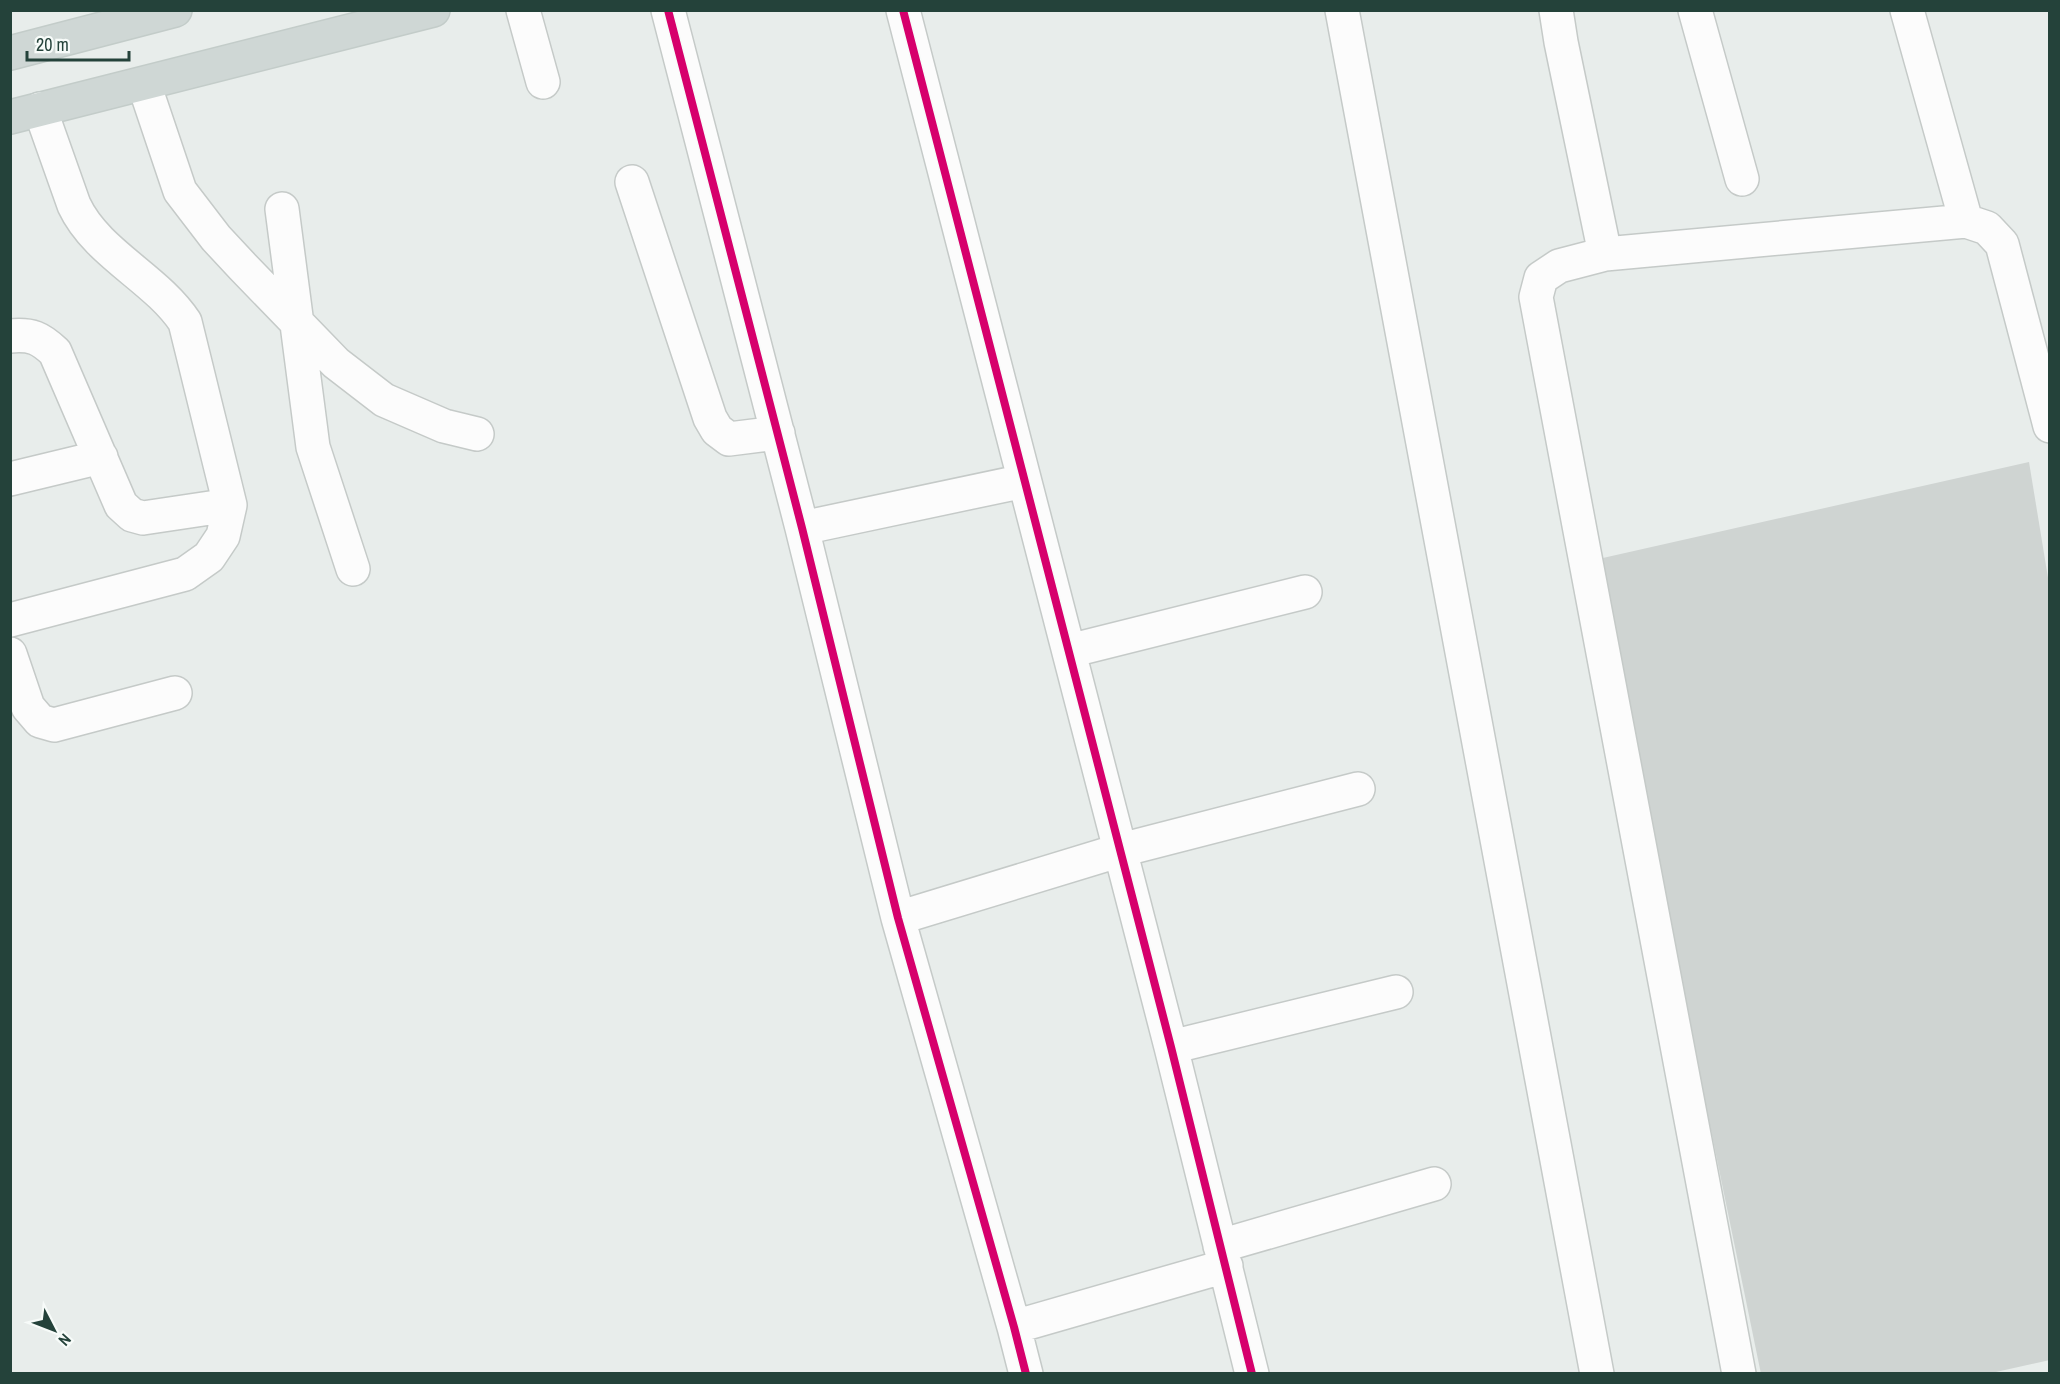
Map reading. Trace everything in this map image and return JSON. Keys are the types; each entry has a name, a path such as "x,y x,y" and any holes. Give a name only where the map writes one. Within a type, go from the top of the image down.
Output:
{"main road":[{"path":"10,52 175,10"},
{"path":"26,113 433,10"}],"street":[{"path":"522,10 543,82"},
{"path":"668,10 778,433 898,918 1026,1374"},
{"path":"903,10 1172,1047 1252,1374"},
{"path":"1342,10 1597,1374"},
{"path":"1556,10 1605,254"},
{"path":"1695,10 1742,179"},
{"path":"1907,10 1966,220"},
{"path":"144,84 180,191 216,238 336,363 384,400 444,426 477,434"},
{"path":"10,620 184,574 209,557 222,536 230,505 185,322 174,306 81,220 26,113"},
{"path":"632,182 710,418 717,430 729,439 778,433"},
{"path":"282,209 313,447 352,569"},
{"path":"1739,1374 1536,297 1541,278 1559,266 1605,254 1966,220 1987,228 2002,244 2049,426"},
{"path":"10,336 24,335 41,340 55,352 121,505 132,515 143,519 230,505"},
{"path":"10,479 100,457"},
{"path":"802,528 1024,481"},
{"path":"1069,651 1305,592"},
{"path":"10,654 28,707 40,721 54,725 175,693"},
{"path":"898,918 1121,850 1358,789"},
{"path":"1172,1047 1396,992"},
{"path":"1014,1327 1434,1184"}],"building":[{"path":"2029,462 2050,590 2050,1360 1987,1374 1761,1374 1594,560"}],"cycle path":[{"path":"668,10 802,528 898,918 1026,1374"},
{"path":"903,10 1171,1047 1252,1374"}]}
